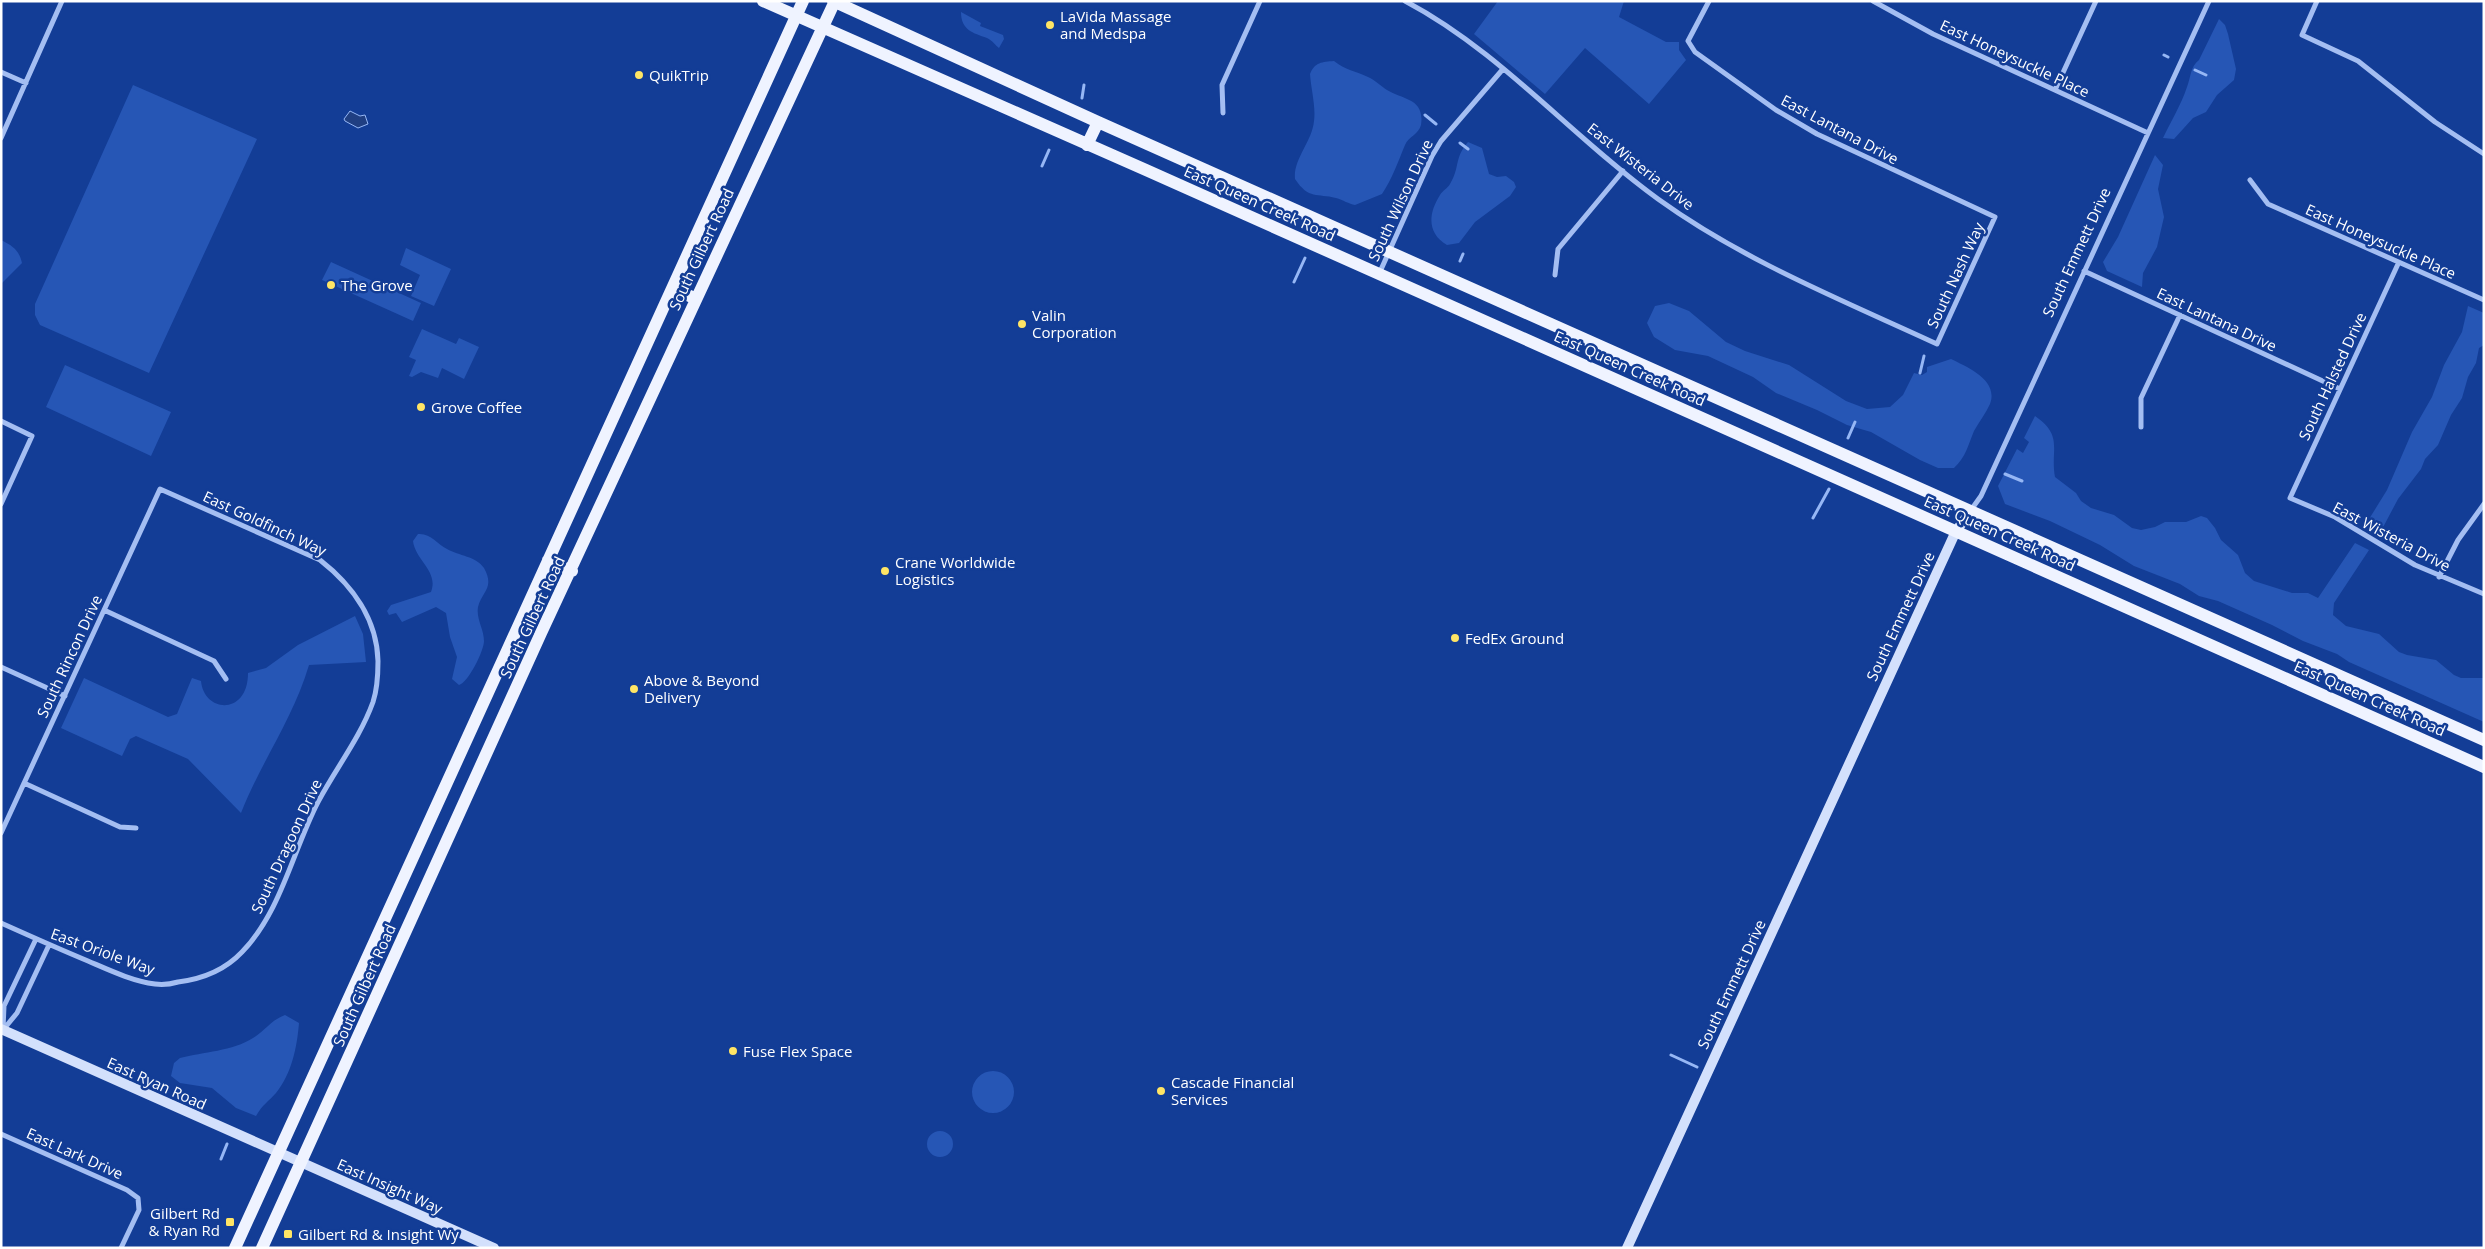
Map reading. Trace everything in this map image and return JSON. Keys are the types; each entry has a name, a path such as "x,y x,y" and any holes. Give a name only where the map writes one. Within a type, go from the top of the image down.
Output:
{"main road":[{"name":"East Queen Creek Road","path":"763,1 822,29 1088,145 2484,767"},
{"name":"South Gilbert Road","path":"235,1248 803,1"},
{"name":"East Queen Creek Road","path":"834,2 1968,515 2484,740"},
{"name":"South Gilbert Road","path":"262,1248 537,642 572,571 834,2"},
{"path":"1088,145 1098,122"},
{"path":"673,288 696,299"},
{"path":"548,560 572,571"}],"street":[{"path":"1,138 62,1"},
{"path":"1223,113 1222,85 1260,1"},
{"name":"East Wisteria Drive","path":"1405,1 1468,39 1658,199 1736,248 1783,273 1937,344"},
{"name":"East Lantana Drive","path":"1709,1 1688,41 1695,52 1737,83 1817,134 1995,218"},
{"name":"East Honeysuckle Place","path":"1873,1 1933,34 2148,133"},
{"path":"2055,90 2096,1"},
{"name":"South Emmett Drive","path":"1627,1248 1956,531 1982,496 2209,1"},
{"path":"2317,1 2302,35 2358,61 2434,122 2484,154"},
{"name":"South Wilson Drive","path":"1378,274 1424,172 1441,140 1503,69"},
{"path":"1,72 26,83"},
{"path":"1555,274 1558,249 1623,171"},
{"name":"East Honeysuckle Place","path":"2250,180 2268,204 2398,264 2484,300"},
{"name":"South Nash Way","path":"1937,344 1995,218"},
{"name":"South Halsted Drive","path":"2290,498 2398,264"},
{"name":"East Lantana Drive","path":"2084,271 2340,389"},
{"path":"2141,427 2141,398 2180,315"},
{"path":"1,421 32,436 1,504"},
{"name":"South Rincon Drive","path":"1,833 160,488"},
{"name":"East Goldfinch Way","path":"160,488 320,560 338,574 354,594 374,630 377,645"},
{"name":"East Wisteria Drive","path":"2290,498 2334,517 2439,577 2484,594"},
{"path":"2439,577 2458,540 2484,504"},
{"path":"104,610 214,662 226,678"},
{"name":"South Dragoon Drive","path":"200,977 222,968 241,953 255,937 268,916 318,802 359,733 373,701 377,681 377,645"},
{"path":"1,667 65,696"},
{"path":"24,783 120,827 136,828"},
{"name":"East Oriole Way","path":"1,923 49,945 133,979 157,984 200,977"},
{"path":"2,1030 4,1006 36,939"},
{"path":"2,1030 17,1013 49,945"},
{"name":"East Ryan Road","path":"2,1030 302,1163"},
{"name":"East Lark Drive","path":"1,1134 127,1190 138,1198 138,1210 122,1248"},
{"name":"East Insight Way","path":"302,1163 494,1248"}],"shaded area":[{"path":"1498,1 1624,1 1619,17 1666,42 1679,42 1679,50 1686,60 1649,104 1585,48 1545,94 1474,34"},
{"path":"961,12 981,23 980,26 1003,35 1004,39 999,48 989,39 969,30 963,23"},
{"path":"2219,19 2225,25 2228,34 2236,69 2234,80 2217,95 2206,112 2193,118 2174,139 2163,138 2182,100 2192,69 2199,60"},
{"path":"1334,61 1371,78 1387,90 1412,101 1420,110 1421,116 1420,128 1406,142 1392,176 1382,194 1355,205 1336,198 1309,193 1295,179 1297,164 1313,129 1314,104 1310,74 1319,63"},
{"path":"133,85 257,139 149,373 40,325 35,315 35,304"},
{"path":"350,111 360,116 365,115 368,124 358,128 345,121 344,119"},
{"path":"1468,142 1482,148 1489,174 1497,177 1506,176 1514,182 1516,187 1510,196 1475,222 1459,243 1447,245 1440,240 1433,229 1433,209 1440,195 1453,178 1461,153"},
{"path":"2155,155 2163,165 2158,189 2164,217 2157,247 2143,273 2142,287 2107,271 2103,262 2118,237"},
{"path":"1,240 15,249 22,263 1,284"},
{"path":"406,248 451,269 434,306 411,296 420,275 400,265"},
{"path":"331,262 421,303 413,321 322,280"},
{"path":"1669,303 1689,311 1726,342 1745,351 1789,365 1846,401 1867,409 1890,407 1903,395 1914,373 1922,375 1927,372 1927,367 1951,359 1973,370 1986,381 1992,396 1990,404 1958,464 1954,468 1938,468 1871,432 1847,425 1776,393 1753,377 1708,356 1675,350 1654,337 1647,323 1655,306"},
{"path":"2468,306 2484,313 2484,345 2479,348 2476,363 2468,377 2462,398 2451,415 2438,445 2425,459 2421,469 2398,499 2380,533 2366,524 2387,490 2412,432 2432,397 2444,365 2462,332"},
{"path":"422,329 456,344 459,338 479,347 464,379 442,368 438,378 421,372 412,377 409,376 416,360 409,357"},
{"path":"65,365 171,412 151,456 46,407"},
{"path":"2035,416 2050,430 2053,437 2055,477 2076,493 2081,501 2091,508 2114,515 2132,528 2141,530 2155,527 2165,522 2186,522 2201,516 2207,518 2221,540 2238,555 2245,573 2254,581 2292,593 2308,593 2318,598 2355,543 2369,550 2334,603 2333,615 2346,626 2379,634 2399,652 2436,660 2454,675 2461,678 2484,678 2484,722 2218,601 2199,596 2180,584 2134,566 2100,545 2050,521 2005,504 1998,486 2017,449 2023,453 2029,442 2024,438"},
{"path":"418,534 427,535 443,547 477,561 484,568 487,575 487,589 478,607 479,620 484,637 483,646 471,673 459,685 452,679 457,657 450,637 446,613 436,607 402,622 396,613 389,615 387,611 391,605 431,592 432,578 413,541"},
{"path":"355,616 363,634 366,662 309,665 286,722 241,813 188,759 136,736 130,739 122,756 61,728 84,678 168,717 177,714 192,678 201,681 204,692 210,699 217,704 226,705 234,703 241,697 246,687 248,673 266,668 298,645"},
{"path":"285,1015 299,1023 293,1060 282,1085 256,1116 236,1108 212,1088 180,1083 171,1076 174,1063 180,1058 236,1046 257,1035"},
{"path":"997,1071 1005,1074 1011,1080 1014,1092 1011,1104 1005,1110 989,1113 981,1110 975,1104 972,1088 975,1080 981,1074"},
{"path":"940,1131 949,1135 953,1144 949,1153 940,1157 931,1153 927,1144 931,1135"}],"waterway":[{"path":"2164,55 2168,57"},
{"path":"2195,70 2206,75"},
{"path":"1082,98 1084,85"},
{"path":"1425,115 1436,124"},
{"path":"1460,143 1468,149"},
{"path":"1042,166 1049,150"},
{"path":"1460,261 1463,254"},
{"path":"1294,282 1305,258"},
{"path":"1920,373 1924,356"},
{"path":"1848,438 1855,422"},
{"path":"2005,474 2022,481"},
{"path":"1813,518 1829,489"},
{"path":"1671,1055 1697,1067"},
{"path":"221,1159 227,1144"}],"place":[{"name":"LaVida Massage and Medspa","path":"1050,25"},
{"name":"QuikTrip","path":"639,75"},
{"name":"The Grove","path":"331,285"},
{"name":"Valin Corporation","path":"1022,324"},
{"name":"Grove Coffee","path":"421,407"},
{"name":"Crane Worldwide Logistics","path":"885,571"},
{"name":"FedEx Ground","path":"1455,638"},
{"name":"Above & Beyond Delivery","path":"634,689"},
{"name":"Fuse Flex Space","path":"733,1051"},
{"name":"Cascade Financial Services","path":"1161,1091"},
{"name":"Gilbert Rd & Ryan Rd","path":"230,1222"},
{"name":"Gilbert Rd & Insight Wy","path":"288,1234"}]}
